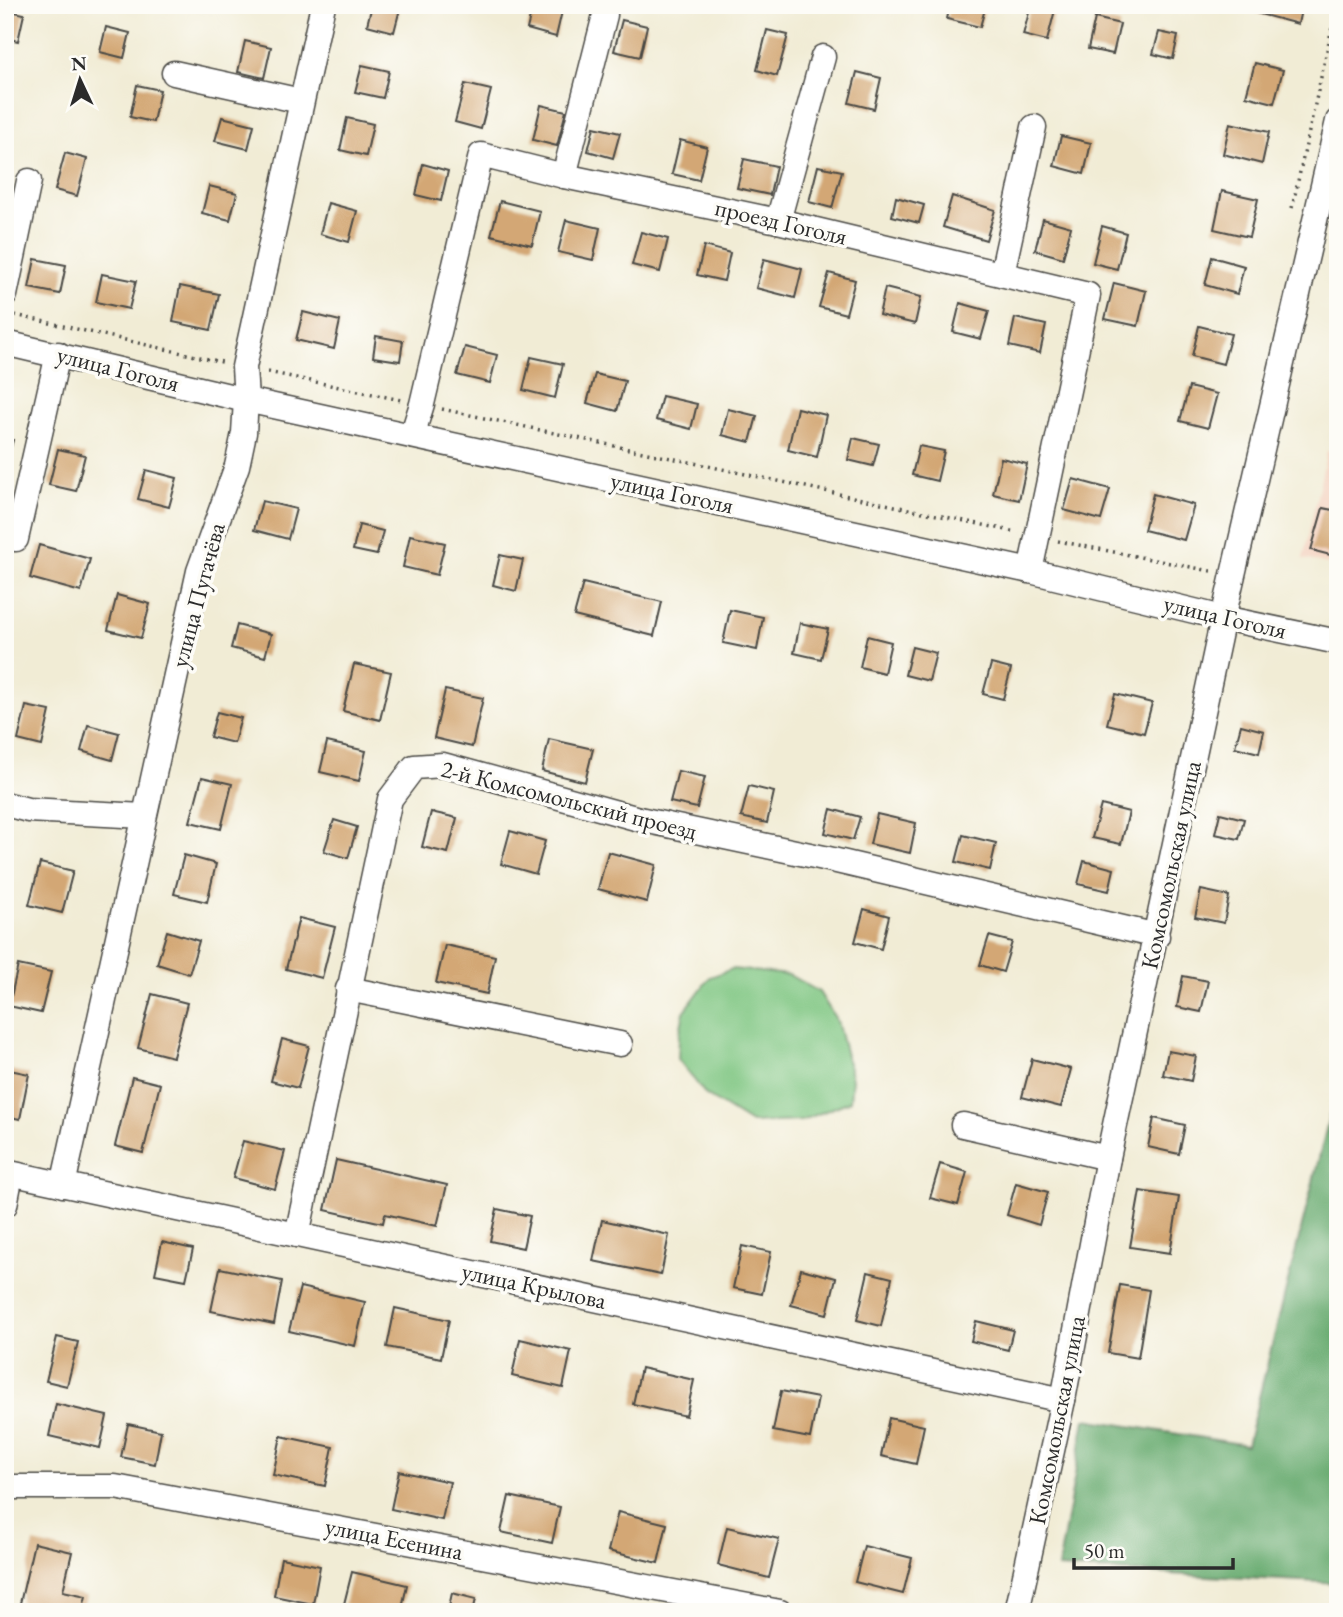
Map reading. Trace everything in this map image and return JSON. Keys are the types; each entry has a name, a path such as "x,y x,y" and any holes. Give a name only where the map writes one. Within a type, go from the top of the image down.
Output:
{"street":[{"name":"улица Пугачёва","path":"63,1185 199,571 237,466 244,433 244,367 323,5"},
{"path":"564,176 605,15"},
{"path":"778,221 823,57"},
{"path":"174,73 301,101"},
{"name":"Комсомольская улица","path":"1017,1612 1063,1400 1108,1158 1223,618 1330,189 1338,121"},
{"path":"1002,274 1034,127"},
{"name":"проезд Гоголя","path":"412,436 481,155 564,176 778,221 1088,295 1030,571"},
{"path":"5,295 29,181"},
{"name":"улица Гоголя","path":"5,343 246,400 1030,571 1223,618 1338,642"},
{"path":"16,539 58,354"},
{"name":"2-й Комсомольский проезд","path":"297,1234 390,799 414,767 443,765 639,819 1157,936"},
{"path":"5,804 28,810 144,816"},
{"path":"348,989 620,1044"},
{"path":"963,1125 1108,1158"},
{"path":"5,1205 8,1173"},
{"name":"улица Крылова","path":"8,1173 1063,1400"},
{"name":"улица Есенина","path":"5,1487 115,1487 780,1612"}],"path":[{"path":"5,313 244,367 1211,572"}],"shaded area":[{"path":"1327,451 1338,453 1338,566 1303,559"}],"green space":[{"path":"732,969 789,975 819,992 837,1021 852,1079 850,1101 801,1121 751,1123 706,1095 678,1059 684,1012 710,977"},
{"path":"1338,1082 1338,1583 1058,1568 1085,1419 1247,1445"}],"building":[{"path":"372,5 401,5 394,32 367,25"},
{"path":"533,5 563,7 556,37 527,29"},
{"path":"896,5 924,5 922,12"},
{"path":"950,5 986,5 980,27 947,19"},
{"path":"1031,5 1055,10 1047,41 1023,35"},
{"path":"1258,5 1302,5 1298,24 1256,13"},
{"path":"5,10 24,14 18,41 5,38"},
{"path":"1095,18 1120,24 1113,54 1088,49"},
{"path":"622,20 647,26 640,57 614,51"},
{"path":"106,27 130,33 124,58 100,52"},
{"path":"767,30 788,35 777,76 757,70"},
{"path":"1159,32 1178,36 1173,59 1153,54"},
{"path":"245,41 271,47 264,78 238,72"},
{"path":"1255,63 1283,70 1274,103 1246,96"},
{"path":"362,65 389,71 383,98 355,92"},
{"path":"857,72 881,78 874,109 849,103"},
{"path":"465,84 491,90 481,129 455,122"},
{"path":"137,85 160,90 153,122 130,117"},
{"path":"541,105 566,111 557,146 533,140"},
{"path":"222,117 254,125 248,149 215,141"},
{"path":"347,118 373,124 366,156 340,150"},
{"path":"1230,123 1269,132 1262,164 1223,154"},
{"path":"594,127 620,133 613,158 588,151"},
{"path":"1061,136 1091,143 1084,174 1054,166"},
{"path":"680,140 707,147 699,180 672,174"},
{"path":"65,153 87,159 77,196 55,190"},
{"path":"744,159 776,166 770,195 737,188"},
{"path":"423,164 448,171 441,201 416,195"},
{"path":"818,166 842,171 832,208 809,202"},
{"path":"209,186 237,193 230,220 202,213"},
{"path":"1222,191 1258,199 1249,237 1214,229"},
{"path":"952,196 995,210 986,240 943,227"},
{"path":"896,197 924,205 919,223 892,216"},
{"path":"500,201 540,211 532,245 491,235"},
{"path":"328,203 357,211 349,242 320,234"},
{"path":"1043,219 1071,227 1063,258 1035,250"},
{"path":"566,220 600,228 593,260 558,252"},
{"path":"1102,226 1126,233 1117,269 1093,263"},
{"path":"641,232 668,239 660,272 632,265"},
{"path":"704,246 730,253 724,281 697,275"},
{"path":"1212,257 1244,266 1237,294 1205,285"},
{"path":"35,259 66,265 60,294 29,288"},
{"path":"764,259 802,269 795,298 756,288"},
{"path":"829,273 855,280 846,314 819,307"},
{"path":"102,274 136,281 129,309 96,302"},
{"path":"1114,283 1146,291 1138,326 1105,319"},
{"path":"180,286 219,294 211,330 173,322"},
{"path":"885,288 921,297 915,324 879,315"},
{"path":"960,303 989,311 981,339 953,332"},
{"path":"303,312 340,321 334,349 296,340"},
{"path":"1015,318 1046,325 1040,353 1009,346"},
{"path":"1199,326 1231,334 1223,364 1192,356"},
{"path":"376,336 403,341 400,361 373,357"},
{"path":"465,347 497,355 490,383 457,375"},
{"path":"531,357 563,364 555,398 523,390"},
{"path":"595,374 625,381 617,411 587,403"},
{"path":"1189,387 1217,394 1208,428 1180,421"},
{"path":"662,396 697,404 691,429 656,420"},
{"path":"797,408 826,415 817,457 788,450"},
{"path":"728,409 757,416 750,442 722,435"},
{"path":"5,438 13,440 6,466 5,466"},
{"path":"853,438 879,444 873,466 848,460"},
{"path":"919,446 944,451 937,481 912,475"},
{"path":"58,449 85,455 76,491 49,485"},
{"path":"1001,458 1027,464 1019,500 993,494"},
{"path":"146,470 177,478 169,507 138,499"},
{"path":"1073,479 1110,489 1101,520 1064,510"},
{"path":"1153,494 1194,505 1184,540 1144,530"},
{"path":"262,501 296,509 288,539 254,530"},
{"path":"1323,508 1338,511 1338,557 1311,550"},
{"path":"359,525 383,531 377,555 353,550"},
{"path":"410,535 445,543 437,575 403,567"},
{"path":"39,545 90,559 81,592 30,578"},
{"path":"500,555 523,560 516,591 493,585"},
{"path":"583,583 662,602 654,636 574,616"},
{"path":"117,595 150,604 141,638 108,630"},
{"path":"730,610 763,617 757,650 723,643"},
{"path":"800,623 828,629 821,659 794,653"},
{"path":"237,625 271,634 265,657 231,648"},
{"path":"867,636 891,642 884,673 860,667"},
{"path":"912,647 936,653 929,681 905,675"},
{"path":"354,664 391,672 380,720 343,711"},
{"path":"991,664 1011,669 1003,699 983,694"},
{"path":"445,690 483,698 472,747 434,738"},
{"path":"1115,694 1152,703 1144,733 1107,724"},
{"path":"26,706 50,711 42,746 18,740"},
{"path":"217,712 241,718 234,743 210,737"},
{"path":"88,725 119,733 112,760 81,751"},
{"path":"1241,725 1264,731 1259,753 1235,747"},
{"path":"549,739 593,749 585,782 542,771"},
{"path":"327,742 366,751 359,781 320,772"},
{"path":"678,771 705,777 697,808 670,802"},
{"path":"202,777 232,784 221,829 190,822"},
{"path":"749,786 774,792 767,823 741,817"},
{"path":"1101,805 1129,812 1121,844 1092,838"},
{"path":"831,809 860,817 853,840 825,833"},
{"path":"431,812 457,818 448,853 422,847"},
{"path":"1220,813 1244,819 1239,839 1215,834"},
{"path":"877,814 916,823 910,853 870,844"},
{"path":"334,820 357,827 348,858 324,851"},
{"path":"510,831 545,841 536,874 501,864"},
{"path":"963,835 996,843 990,870 956,862"},
{"path":"608,852 656,865 647,902 598,889"},
{"path":"184,855 216,864 207,902 174,894"},
{"path":"1084,861 1114,869 1109,891 1078,884"},
{"path":"40,863 73,871 62,913 29,905"},
{"path":"1201,890 1229,896 1224,923 1195,917"},
{"path":"864,909 889,916 881,949 855,942"},
{"path":"299,918 335,927 322,978 286,969"},
{"path":"167,931 199,941 189,974 157,964"},
{"path":"989,936 1012,942 1003,972 980,965"},
{"path":"445,945 495,956 487,994 436,983"},
{"path":"18,965 51,972 41,1013 9,1006"},
{"path":"1183,976 1208,981 1201,1012 1177,1007"},
{"path":"152,994 187,1003 173,1057 138,1048"},
{"path":"282,1039 309,1046 298,1088 271,1081"},
{"path":"1168,1051 1196,1056 1191,1081 1163,1075"},
{"path":"1032,1059 1071,1069 1061,1107 1022,1097"},
{"path":"5,1069 29,1074 20,1119 5,1116"},
{"path":"132,1077 160,1084 143,1153 115,1146"},
{"path":"1154,1118 1185,1125 1179,1154 1148,1147"},
{"path":"243,1141 285,1151 275,1189 233,1178"},
{"path":"336,1160 447,1185 437,1226 385,1214 383,1223 325,1210"},
{"path":"940,1164 967,1172 958,1205 930,1198"},
{"path":"1016,1183 1048,1192 1039,1225 1007,1215"},
{"path":"1140,1191 1179,1197 1170,1253 1130,1247"},
{"path":"497,1209 530,1216 523,1248 490,1241"},
{"path":"602,1220 669,1235 661,1275 593,1261"},
{"path":"162,1242 193,1249 186,1280 155,1274"},
{"path":"742,1246 771,1252 762,1294 733,1288"},
{"path":"220,1268 282,1281 274,1324 211,1311"},
{"path":"801,1269 836,1278 827,1314 791,1305"},
{"path":"868,1272 892,1278 881,1326 857,1320"},
{"path":"1120,1285 1149,1290 1138,1358 1108,1353"},
{"path":"300,1287 365,1302 355,1346 289,1331"},
{"path":"395,1308 449,1320 441,1358 387,1347"},
{"path":"976,1321 1013,1330 1008,1350 971,1341"},
{"path":"57,1337 78,1342 67,1386 46,1381"},
{"path":"520,1339 571,1351 563,1388 512,1376"},
{"path":"641,1368 694,1380 686,1416 633,1404"},
{"path":"781,1391 818,1398 810,1438 773,1431"},
{"path":"56,1404 107,1416 100,1448 49,1436"},
{"path":"889,1418 924,1426 916,1464 881,1456"},
{"path":"128,1424 161,1431 155,1464 121,1457"},
{"path":"281,1436 333,1447 325,1486 273,1475"},
{"path":"399,1471 450,1482 442,1520 391,1509"},
{"path":"509,1496 560,1507 552,1543 501,1532"},
{"path":"618,1512 667,1524 658,1563 608,1551"},
{"path":"727,1527 779,1539 769,1578 718,1565"},
{"path":"34,1543 72,1552 63,1591 86,1596 82,1612 18,1612"},
{"path":"864,1546 912,1558 903,1594 855,1582"},
{"path":"281,1558 320,1566 313,1604 274,1596"},
{"path":"352,1572 407,1585 401,1612 375,1612 344,1604"},
{"path":"452,1593 476,1599 473,1612 448,1612"}]}
